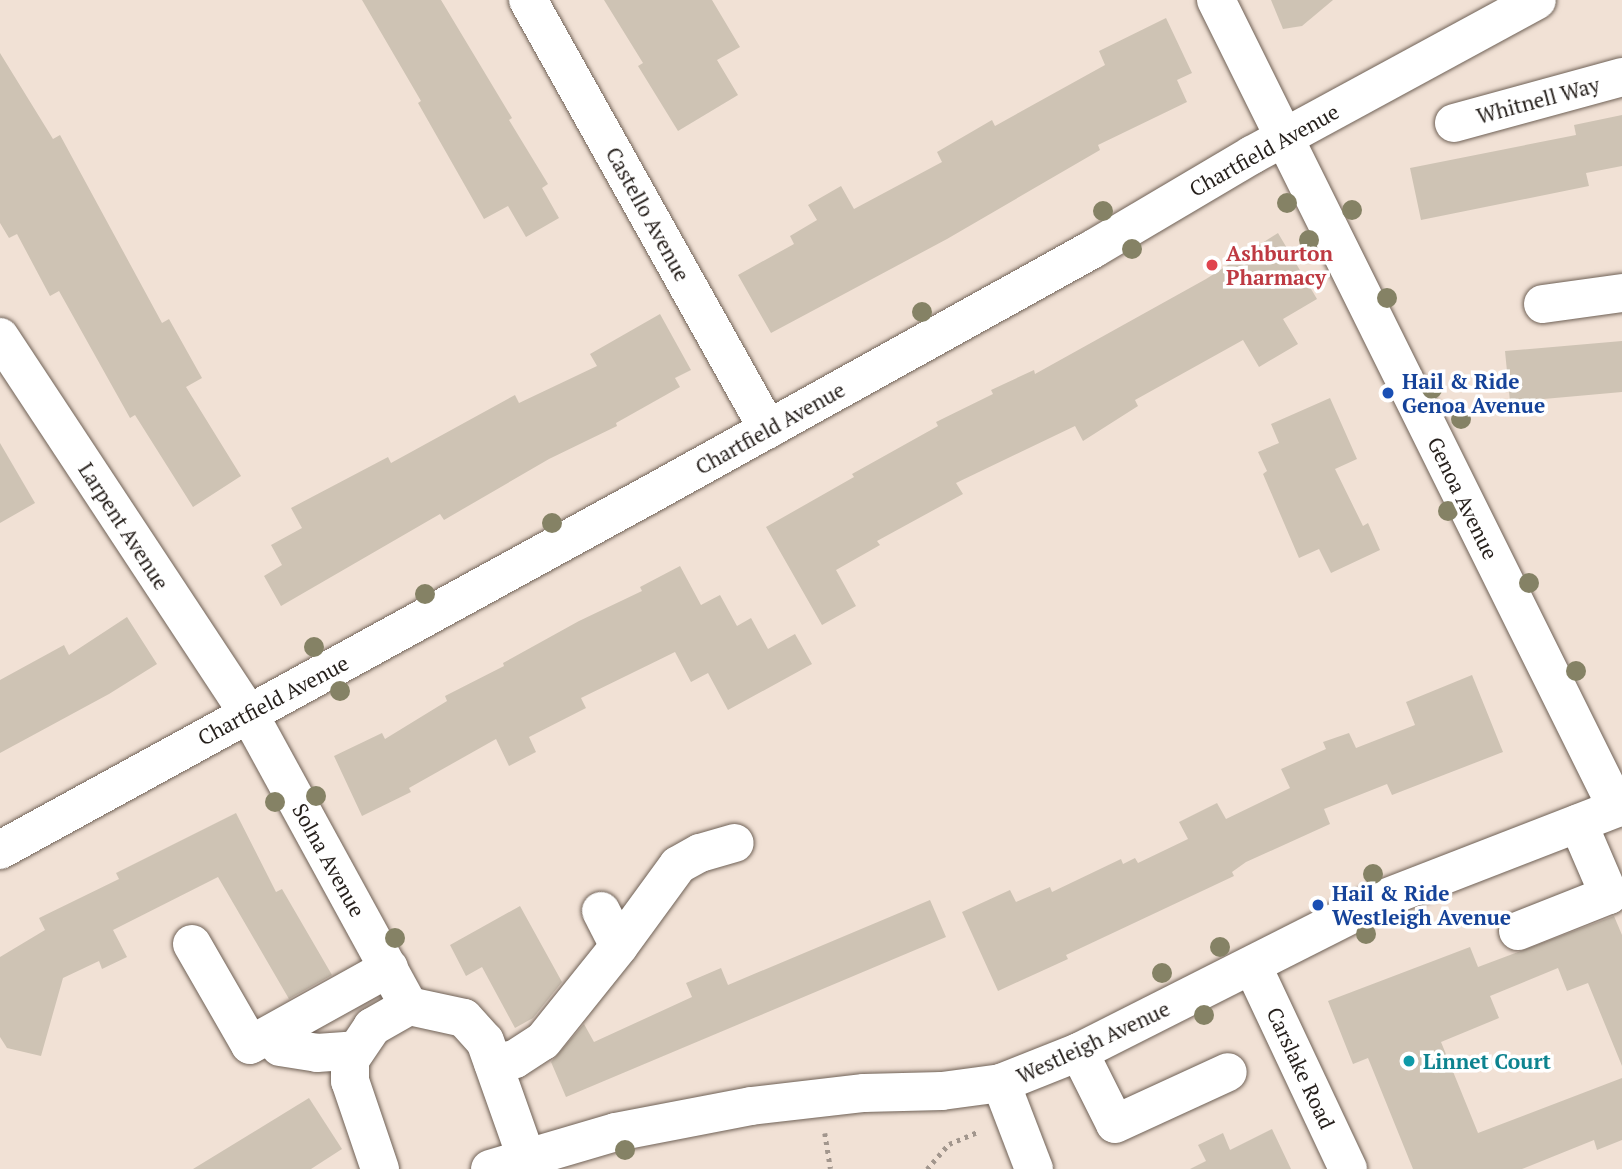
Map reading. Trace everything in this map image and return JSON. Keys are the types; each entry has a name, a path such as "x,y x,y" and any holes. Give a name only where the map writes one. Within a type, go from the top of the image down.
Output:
{"street":[{"name":"Castello Avenue","path":"528,0 768,429"},
{"name":"Genoa Avenue","path":"1216,0 1620,807"},
{"name":"Chartfield Avenue","path":"0,850 768,429 1537,0"},
{"name":"Whitnell Way","path":"1454,123 1622,77"},
{"path":"1544,304 1622,293"},
{"name":"Larpent Avenue","path":"0,337 249,714"},
{"name":"Solna Avenue","path":"249,714 409,1006"},
{"name":"Westleigh Avenue","path":"490,1169 616,1132 751,1106 864,1093 942,1091 1007,1100 1079,1052 1253,967 1380,900 1620,807"},
{"path":"1518,931 1616,893 1578,823"},
{"path":"493,1063 515,1059 543,1041 619,946 678,865 700,853 735,844"},
{"path":"601,911 619,946"},
{"path":"192,944 250,1045 388,968"},
{"name":"Carslake Road","path":"1253,967 1349,1169"},
{"path":"380,1169 350,1081 349,1059 372,1027 409,1006 464,1018 485,1041 526,1157"},
{"path":"281,1047 317,1053 356,1050"},
{"path":"1079,1052 1115,1124 1228,1072"},
{"path":"1007,1100 1034,1169"}],"path":[{"path":"928,1169 949,1144 1007,1100"}],"building":[{"path":"362,0 441,0 548,184 542,188 559,218 526,237 508,206 484,219 418,103 421,101"},
{"path":"604,0 712,0 740,47 717,60 738,95 678,131 638,66 643,63"},
{"path":"1271,0 1333,0 1302,26 1283,29"},
{"path":"1166,18 1192,73 1177,80 1187,102 1098,145 1100,150 947,239 771,333 738,275 794,244 790,236 817,220 808,205 841,186 854,209 942,162 937,152 992,120 995,126 1105,65 1099,51"},
{"path":"0,53 53,139 60,135 162,323 169,319 202,378 186,387 241,476 193,507 135,415 130,418 59,291 50,296 17,234 9,238 0,223"},
{"path":"1622,115 1622,166 1586,173 1589,186 1421,220 1410,168 1576,135 1574,125"},
{"path":"1278,233 1317,299 1283,319 1298,344 1259,367 1243,340 1135,400 1138,406 1083,441 1075,426 956,483 963,494 877,541 880,545 836,570 856,606 822,625 766,527 854,477 852,474 938,426 936,422 993,394 991,390 1034,370 1035,374 1206,279"},
{"path":"660,314 691,370 675,378 680,387 616,423 617,426 549,459 444,520 440,514 281,606 264,576 282,565 271,545 302,528 291,508 388,457 391,463 515,395 519,403 597,366 590,354"},
{"path":"1622,341 1622,392 1510,402 1505,351"},
{"path":"1330,398 1357,459 1335,469 1363,526 1368,523 1380,550 1331,573 1319,549 1299,558 1263,474 1267,471 1258,452 1279,443 1271,424"},
{"path":"0,443 35,503 0,523"},
{"path":"680,566 701,605 720,595 737,626 751,618 768,649 795,634 812,664 728,710 708,673 691,682 675,652 581,698 586,708 529,737 536,752 509,766 496,739 409,788 411,792 362,816 334,756 382,733 385,739 447,701 445,696 504,666 503,663 579,621 642,591 640,587"},
{"path":"127,617 157,664 109,694 0,753 0,680 64,645 69,655"},
{"path":"1472,675 1503,752 1392,795 1387,784 1324,809 1330,824 1246,862 1232,872 1234,876 1066,955 1068,959 998,991 962,912 1010,890 1016,902 1050,887 1052,892 1121,859 1123,864 1135,858 1138,863 1188,839 1179,822 1217,803 1226,819 1290,788 1281,769 1326,749 1323,742 1349,733 1356,748 1415,725 1406,702"},
{"path":"236,813 276,892 282,889 332,975 289,999 218,877 113,930 127,957 102,969 99,961 63,978 41,1056 7,1048 0,1037 0,957 45,930 39,918 119,879 116,873"},
{"path":"930,900 946,937 566,1097 551,1062 584,1024 594,1042 692,997 686,983 721,968 728,985"},
{"path":"520,906 562,982 533,1018 515,1028 482,967 466,976 450,945"},
{"name":"Linnet Court","path":"1614,916 1622,935 1622,1066 1588,983 1567,991 1558,968 1490,996 1499,1018 1441,1042 1478,1133 1622,1078 1622,1140 1597,1150 1594,1140 1522,1169 1413,1169 1368,1058 1353,1064 1328,1001 1470,947 1478,967"},
{"path":"309,1098 342,1149 311,1169 193,1169"},
{"path":"1272,1129 1291,1169 1190,1169 1206,1161 1198,1145 1223,1133 1230,1150"}],"place":[{"name":"Ashburton Pharmacy","path":"1212,265"},
{"name":"Hail & Ride Genoa Avenue","path":"1388,393"},
{"name":"Hail & Ride Westleigh Avenue","path":"1318,905"},
{"name":"Linnet Court","path":"1409,1061"}]}
